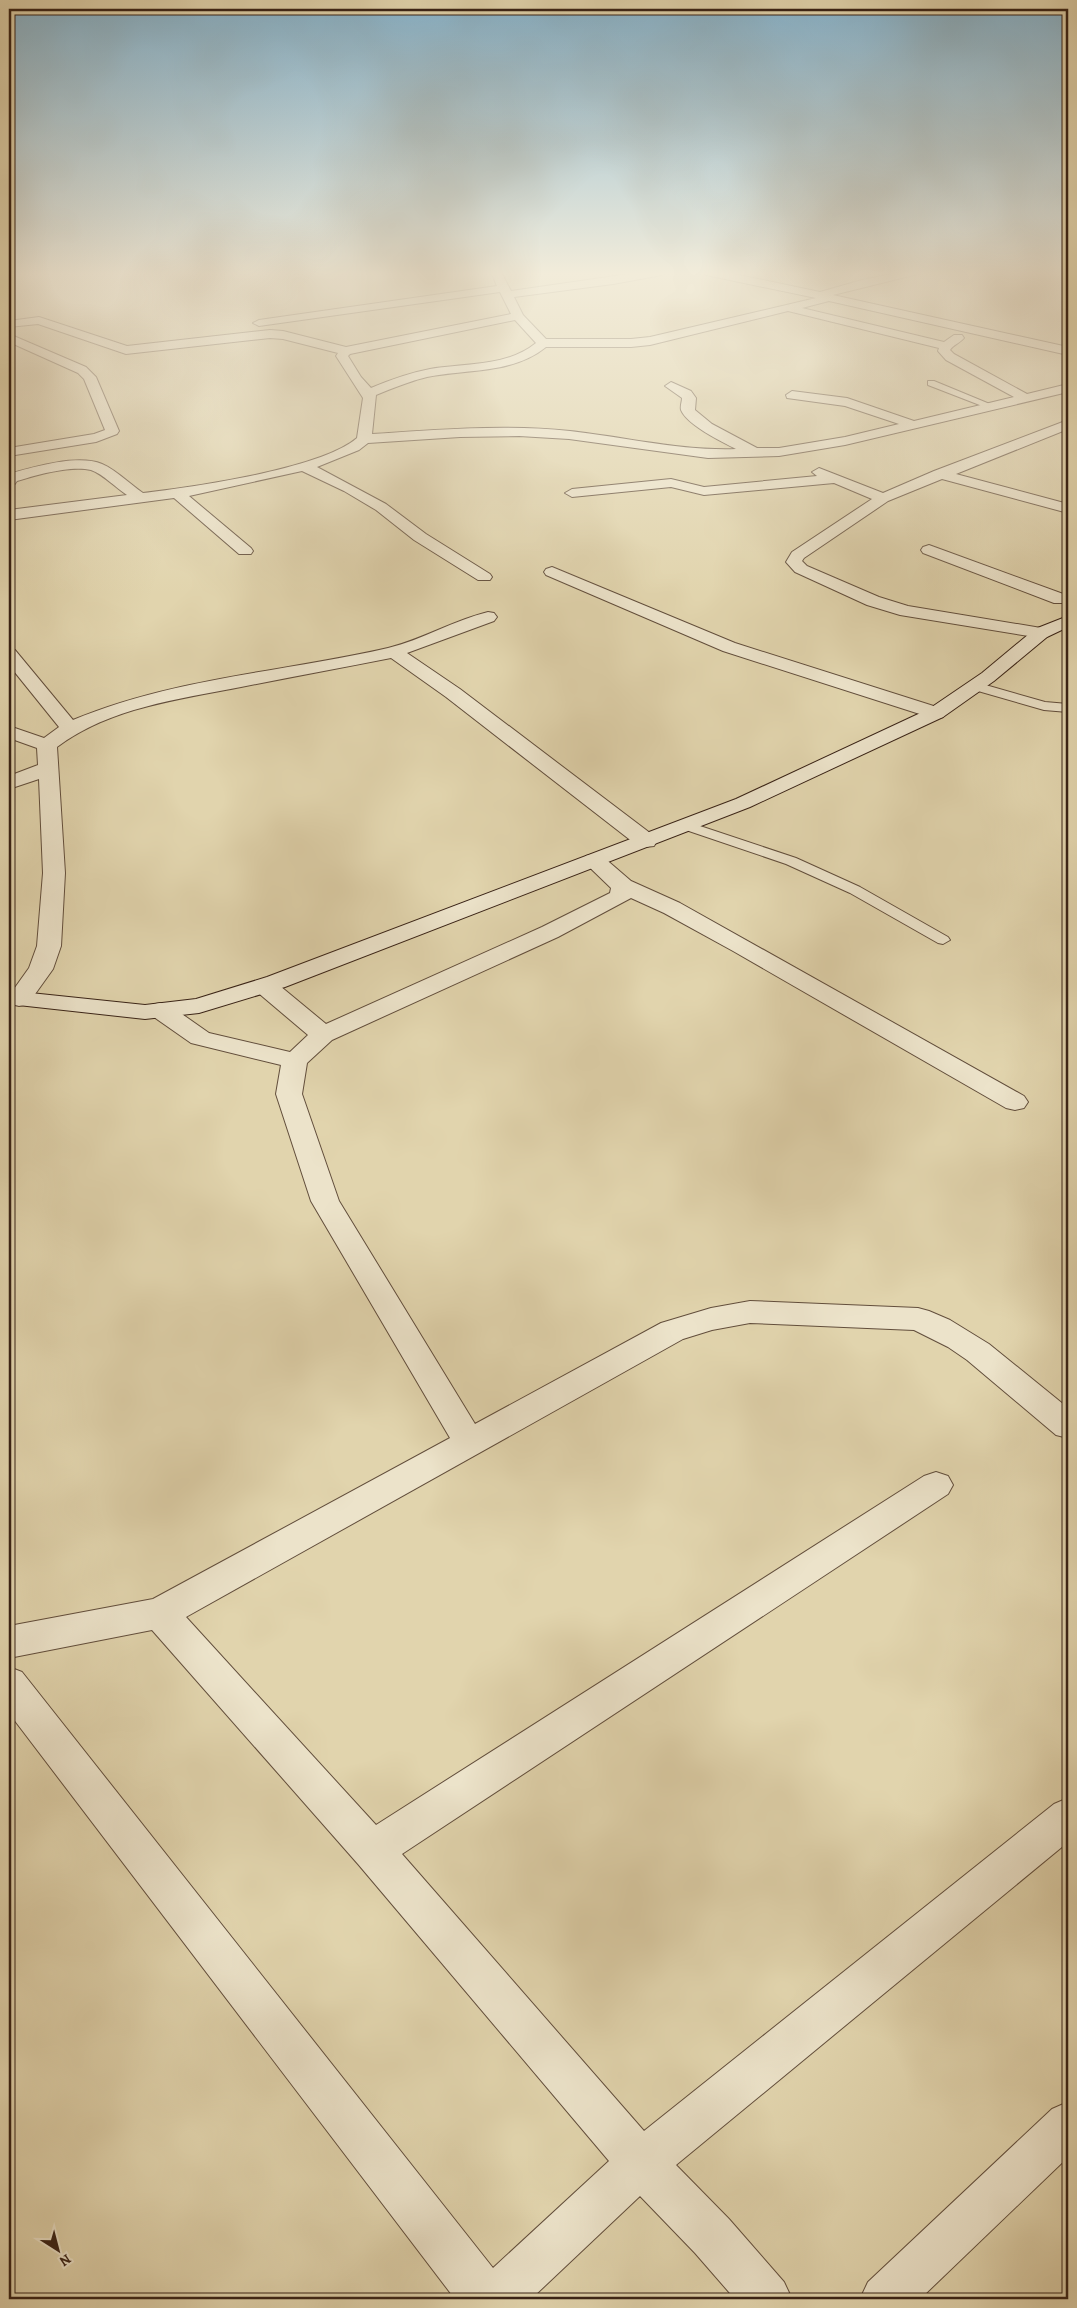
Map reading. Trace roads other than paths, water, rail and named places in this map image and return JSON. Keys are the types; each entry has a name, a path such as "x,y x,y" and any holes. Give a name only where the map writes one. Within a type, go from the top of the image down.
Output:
{"street":[{"path":"9,452 83,441 108,434 112,430 91,380"},
{"path":"359,380 369,393 364,439"},
{"path":"369,393 408,380"},
{"path":"990,380 1027,399"},
{"path":"671,386 686,394 689,398 687,409 690,414 710,428 756,454"},
{"path":"16,492 140,498 178,494 304,466 355,447 364,439 460,433 519,432 569,436 708,454 779,452 845,441 1068,388"},
{"path":"792,395 847,402 914,425"},
{"path":"1041,633 906,611 801,569 794,562 798,555 882,498 1068,424"},
{"path":"779,452 835,479 882,498"},
{"path":"9,515 16,492 10,478 69,466 89,464 97,466 140,498"},
{"path":"304,466 348,488 381,508 420,537 484,577"},
{"path":"939,474 1068,508"},
{"path":"572,492 671,483 704,491 835,479"},
{"path":"178,494 245,551"},
{"path":"929,550 1064,599"},
{"path":"552,572 729,647 936,713"},
{"path":"995,625 1026,611 1064,599"},
{"path":"47,745 70,728 101,715 171,695 394,652 488,617"},
{"path":"14,998 145,1012 199,1006 265,986 742,803 936,713 975,686 1041,633 1068,620"},
{"path":"394,652 453,693 646,841"},
{"path":"9,654 70,728"},
{"path":"9,732 47,745"},
{"path":"14,998 41,969 49,946 54,873 47,745"},
{"path":"9,783 48,768"},
{"path":"594,861 623,886 672,908 741,946 1014,1102"},
{"path":"470,1444 325,1201 289,1094 295,1060 323,1035 602,908 621,896 623,886"},
{"path":"265,986 323,1035"},
{"path":"160,1010 200,1038 295,1060"},
{"path":"9,1642 160,1613 470,1444 672,1331 711,1319 750,1312 918,1319 942,1328 967,1344 1068,1426"},
{"path":"372,1850 936,1485"},
{"path":"160,1613 372,1850 641,2163 712,2236 767,2299"},
{"path":"9,1684 486,2299"},
{"path":"495,2299 641,2163 1068,1817"},
{"path":"885,2299 1068,2126"}],"lane":[{"path":"931,383 993,407"},
{"path":"975,686 1044,706 1068,708"},
{"path":"685,826 791,861 855,890 943,940"}]}
